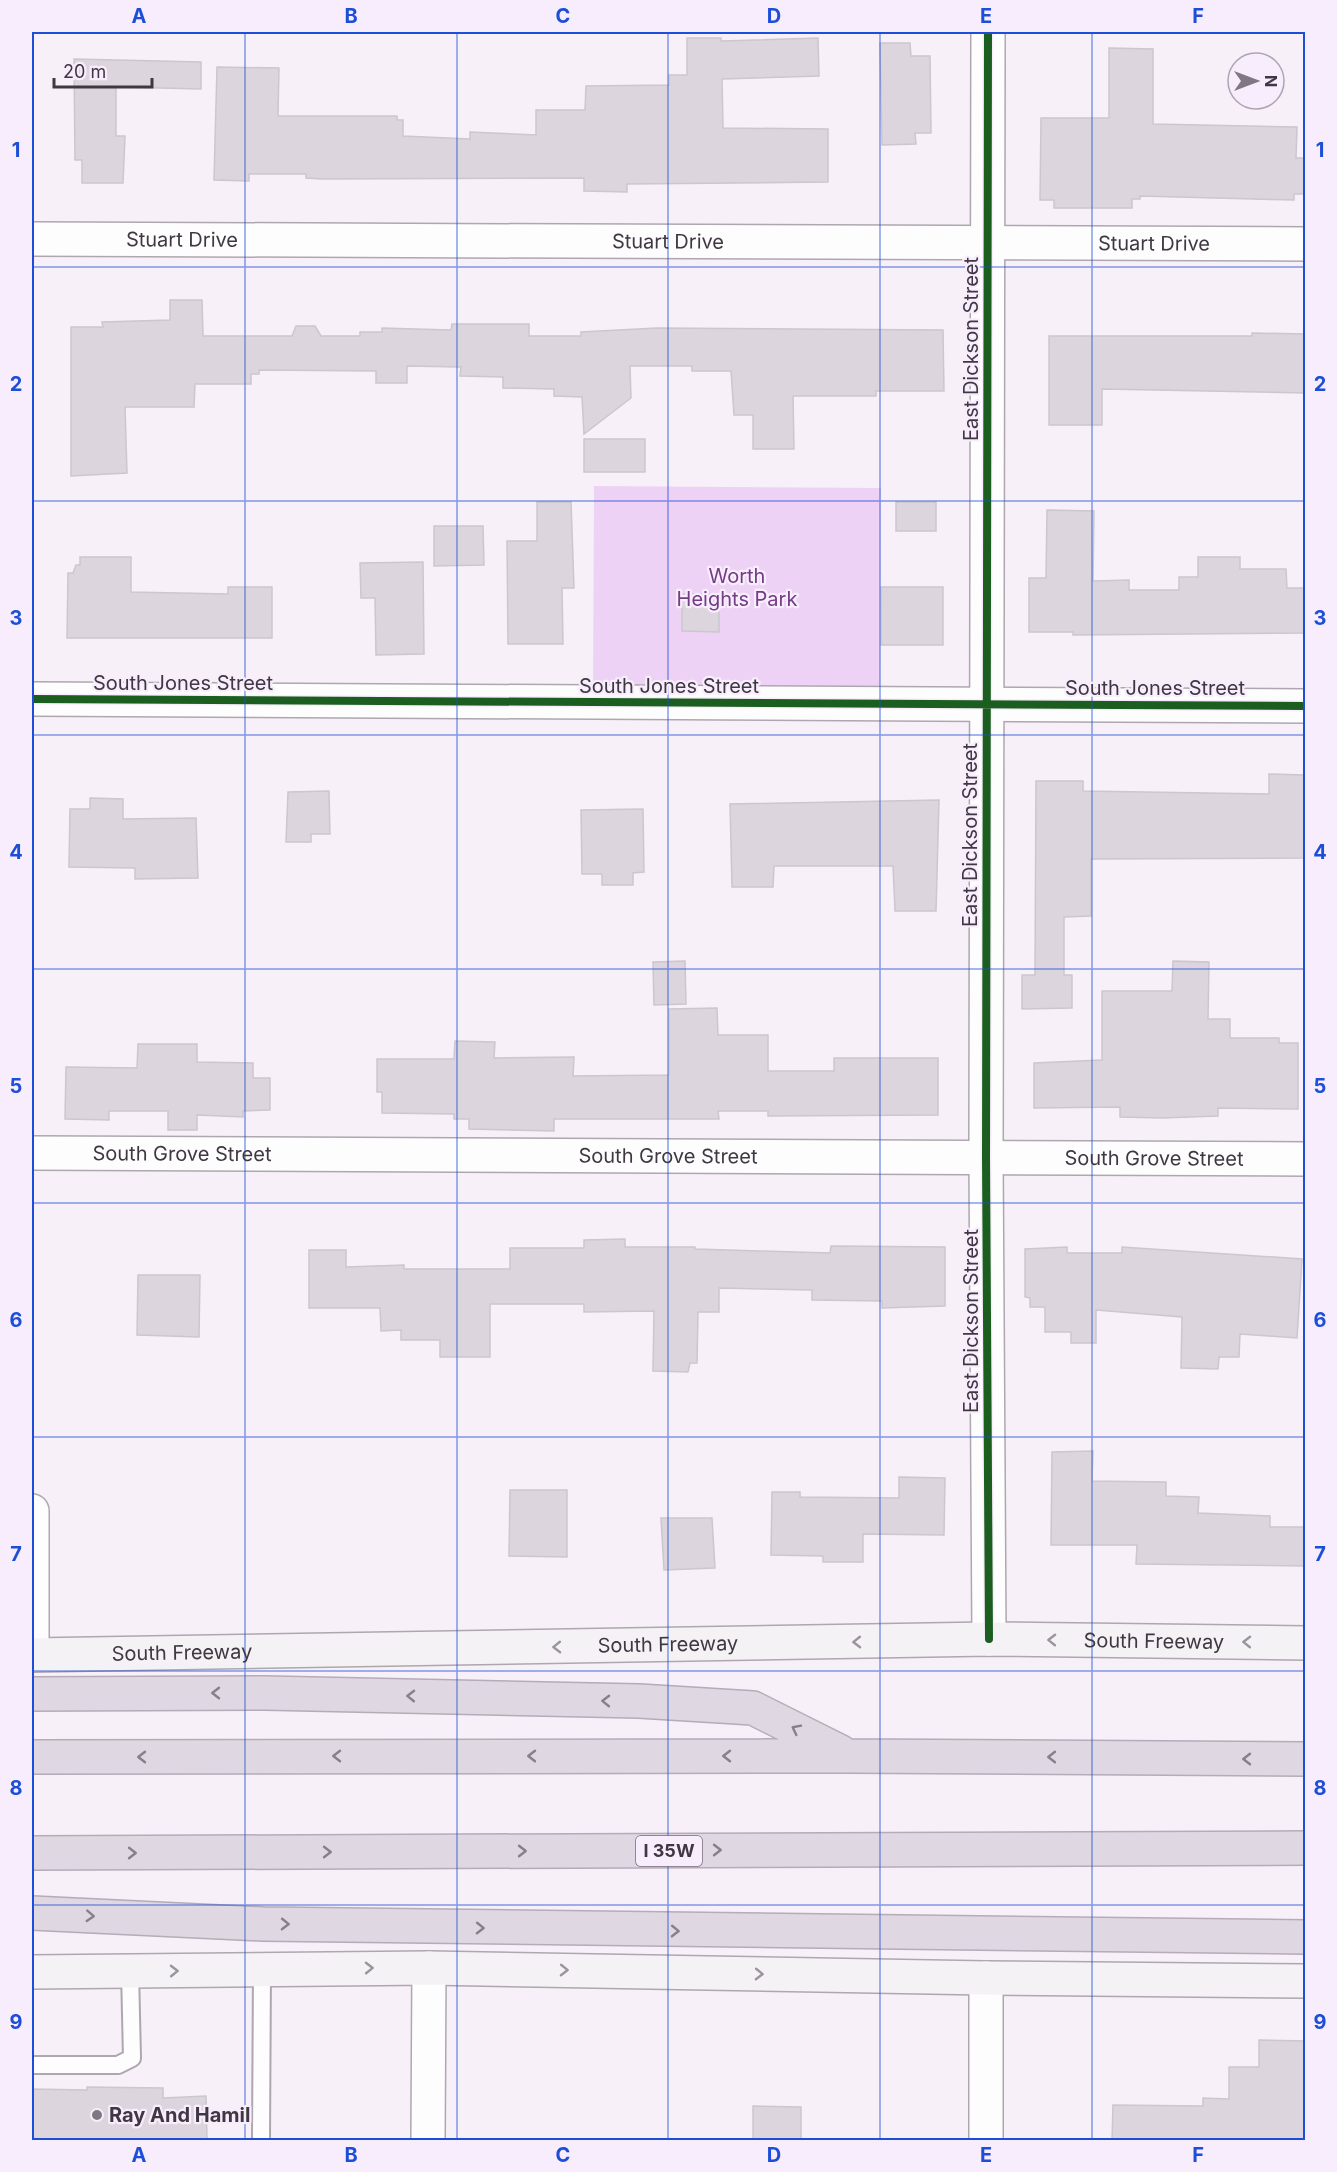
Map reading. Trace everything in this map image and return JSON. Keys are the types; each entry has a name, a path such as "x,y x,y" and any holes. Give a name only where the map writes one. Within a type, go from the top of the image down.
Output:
{"highway":[{"path":"32,1694 265,1693 639,1701 753,1708 848,1756"},
{"path":"32,1757 848,1756 1305,1759"},
{"name":"I 35W","path":"32,1853 1305,1848"},
{"path":"32,1913 263,1924 1305,1937"}],"main road":[{"name":"South Freeway","path":"32,1655 989,1639 1305,1643"},
{"path":"32,1972 429,1968 1305,1981"}],"street":[{"name":"East Dickson Street","path":"988,32 986,1157 989,1639"},
{"name":"Stuart Drive","path":"32,239 1305,244"},
{"name":"South Jones Street","path":"32,699 1305,706"},
{"name":"South Grove Street","path":"32,1153 1305,1159"},
{"path":"32,1511 32,1655"},
{"path":"428,2140 429,1968"},
{"path":"986,1978 986,2140"}],"lane":[{"path":"261,2140 262,1969"},
{"path":"32,2065 118,2065 132,2058 130,1971"}],"green space":[{"name":"Worth Heights Park","path":"594,486 881,488 880,689 593,688"}],"building":[{"path":"687,38 721,38 721,41 818,38 819,76 722,79 723,128 828,129 828,182 627,184 627,192 584,191 584,178 322,179 306,178 306,174 249,174 249,181 214,180 217,67 279,68 278,116 397,116 397,120 403,120 403,136 470,139 470,132 536,135 536,110 585,110 586,86 669,85 669,75 687,75"},
{"path":"880,43 910,43 911,56 930,56 931,133 915,133 916,144 882,145"},
{"path":"1109,48 1153,49 1153,124 1297,127 1296,158 1305,158 1305,194 1294,194 1294,200 1140,196 1140,199 1132,199 1132,208 1054,208 1054,200 1040,200 1041,118 1109,118"},
{"path":"74,59 201,62 201,89 116,87 116,136 125,136 123,183 82,183 82,160 75,160"},
{"path":"170,300 202,300 203,336 292,336 296,326 315,326 321,336 360,336 360,332 382,332 382,328 451,330 452,324 529,324 529,336 581,336 581,332 657,328 943,330 944,391 876,391 876,396 793,396 794,449 753,449 753,415 734,415 731,371 692,371 692,366 630,366 631,398 584,434 582,397 554,396 554,389 503,388 503,377 460,376 461,367 407,366 407,383 376,383 376,371 259,370 259,374 251,374 251,384 195,384 194,407 125,407 127,473 71,476 71,327 103,327 102,322 170,320"},
{"path":"1252,333 1305,334 1305,393 1102,389 1102,425 1049,425 1049,336 1252,336"},
{"path":"584,439 645,439 645,472 584,472"},
{"path":"537,502 571,502 574,588 562,588 563,644 508,644 507,541 537,541"},
{"path":"896,502 936,502 936,531 896,531"},
{"path":"1047,510 1094,511 1093,581 1129,580 1129,590 1179,590 1179,577 1198,577 1198,557 1240,557 1240,569 1286,569 1287,588 1305,588 1305,633 1073,635 1073,632 1029,632 1029,578 1046,578"},
{"path":"434,526 483,526 484,565 434,566"},
{"path":"80,557 131,557 131,592 228,594 228,587 272,587 272,638 67,638 68,573 73,573 76,565 80,565"},
{"path":"423,562 424,654 376,655 375,598 361,598 360,563"},
{"path":"881,587 943,587 943,645 881,645"},
{"path":"682,594 719,594 719,632 682,631"},
{"path":"1269,774 1305,775 1305,858 1091,859 1091,916 1064,917 1064,975 1072,975 1072,1008 1022,1009 1022,975 1035,975 1036,781 1083,781 1083,791 1269,794"},
{"path":"329,791 330,834 311,834 311,842 286,842 288,792"},
{"path":"90,798 123,799 123,819 196,818 198,878 135,879 135,868 69,867 70,809 90,809"},
{"path":"939,800 936,911 895,911 893,866 774,866 773,887 732,887 730,804"},
{"path":"643,809 644,872 633,873 633,885 602,885 602,874 582,874 581,810"},
{"path":"685,961 686,1004 654,1005 653,962"},
{"path":"1173,961 1209,962 1208,1019 1230,1019 1230,1038 1279,1038 1279,1043 1298,1043 1298,1109 1218,1108 1218,1116 1162,1118 1120,1117 1120,1107 1034,1108 1034,1063 1102,1060 1102,991 1172,991"},
{"path":"717,1008 718,1035 768,1035 768,1071 834,1071 834,1058 938,1058 938,1115 768,1116 768,1111 718,1111 719,1119 554,1119 554,1131 469,1129 469,1119 454,1119 454,1114 382,1113 382,1092 377,1092 377,1059 454,1059 455,1041 495,1042 494,1058 574,1057 573,1076 669,1075 669,1009"},
{"path":"138,1044 197,1044 197,1062 253,1063 253,1078 270,1078 270,1110 243,1111 243,1117 197,1115 197,1130 168,1130 168,1111 109,1111 109,1120 65,1119 66,1067 137,1068"},
{"path":"625,1239 625,1247 695,1247 695,1249 830,1253 831,1246 945,1247 945,1306 882,1308 882,1301 812,1300 812,1290 719,1288 719,1312 698,1312 697,1363 690,1363 688,1372 653,1371 654,1311 584,1312 584,1304 490,1304 490,1357 440,1357 440,1340 401,1340 401,1330 381,1331 380,1308 309,1308 309,1250 346,1250 346,1267 404,1265 404,1269 510,1269 510,1248 584,1248 584,1240"},
{"path":"1067,1247 1067,1253 1122,1253 1122,1247 1302,1259 1297,1338 1240,1334 1239,1357 1219,1357 1218,1369 1181,1368 1182,1317 1096,1310 1096,1343 1071,1343 1071,1332 1045,1332 1045,1307 1030,1307 1030,1298 1025,1297 1025,1249"},
{"path":"138,1275 200,1275 199,1337 137,1335"},
{"path":"1093,1451 1092,1481 1166,1482 1166,1496 1199,1497 1198,1513 1270,1516 1270,1527 1305,1527 1305,1566 1136,1564 1137,1545 1051,1545 1052,1452"},
{"path":"899,1477 945,1478 944,1535 863,1534 863,1562 823,1562 823,1556 771,1555 772,1492 800,1492 800,1497 899,1498"},
{"path":"510,1490 567,1490 567,1557 509,1556"},
{"path":"661,1518 712,1518 715,1568 664,1570"},
{"path":"1259,2040 1305,2041 1305,2140 1112,2140 1113,2105 1203,2106 1203,2098 1229,2099 1229,2067 1259,2067"},
{"name":"Ray And Hamil","path":"87,2087 163,2088 163,2098 206,2096 207,2140 32,2140 32,2089 87,2090"},
{"path":"753,2106 801,2107 801,2140 753,2140"}],"cycle path":[{"path":"988,32 986,1157 989,1639"},
{"path":"32,699 1306,706"}],"place":[{"name":"Ray And Hamil","path":"97,2115"}]}
